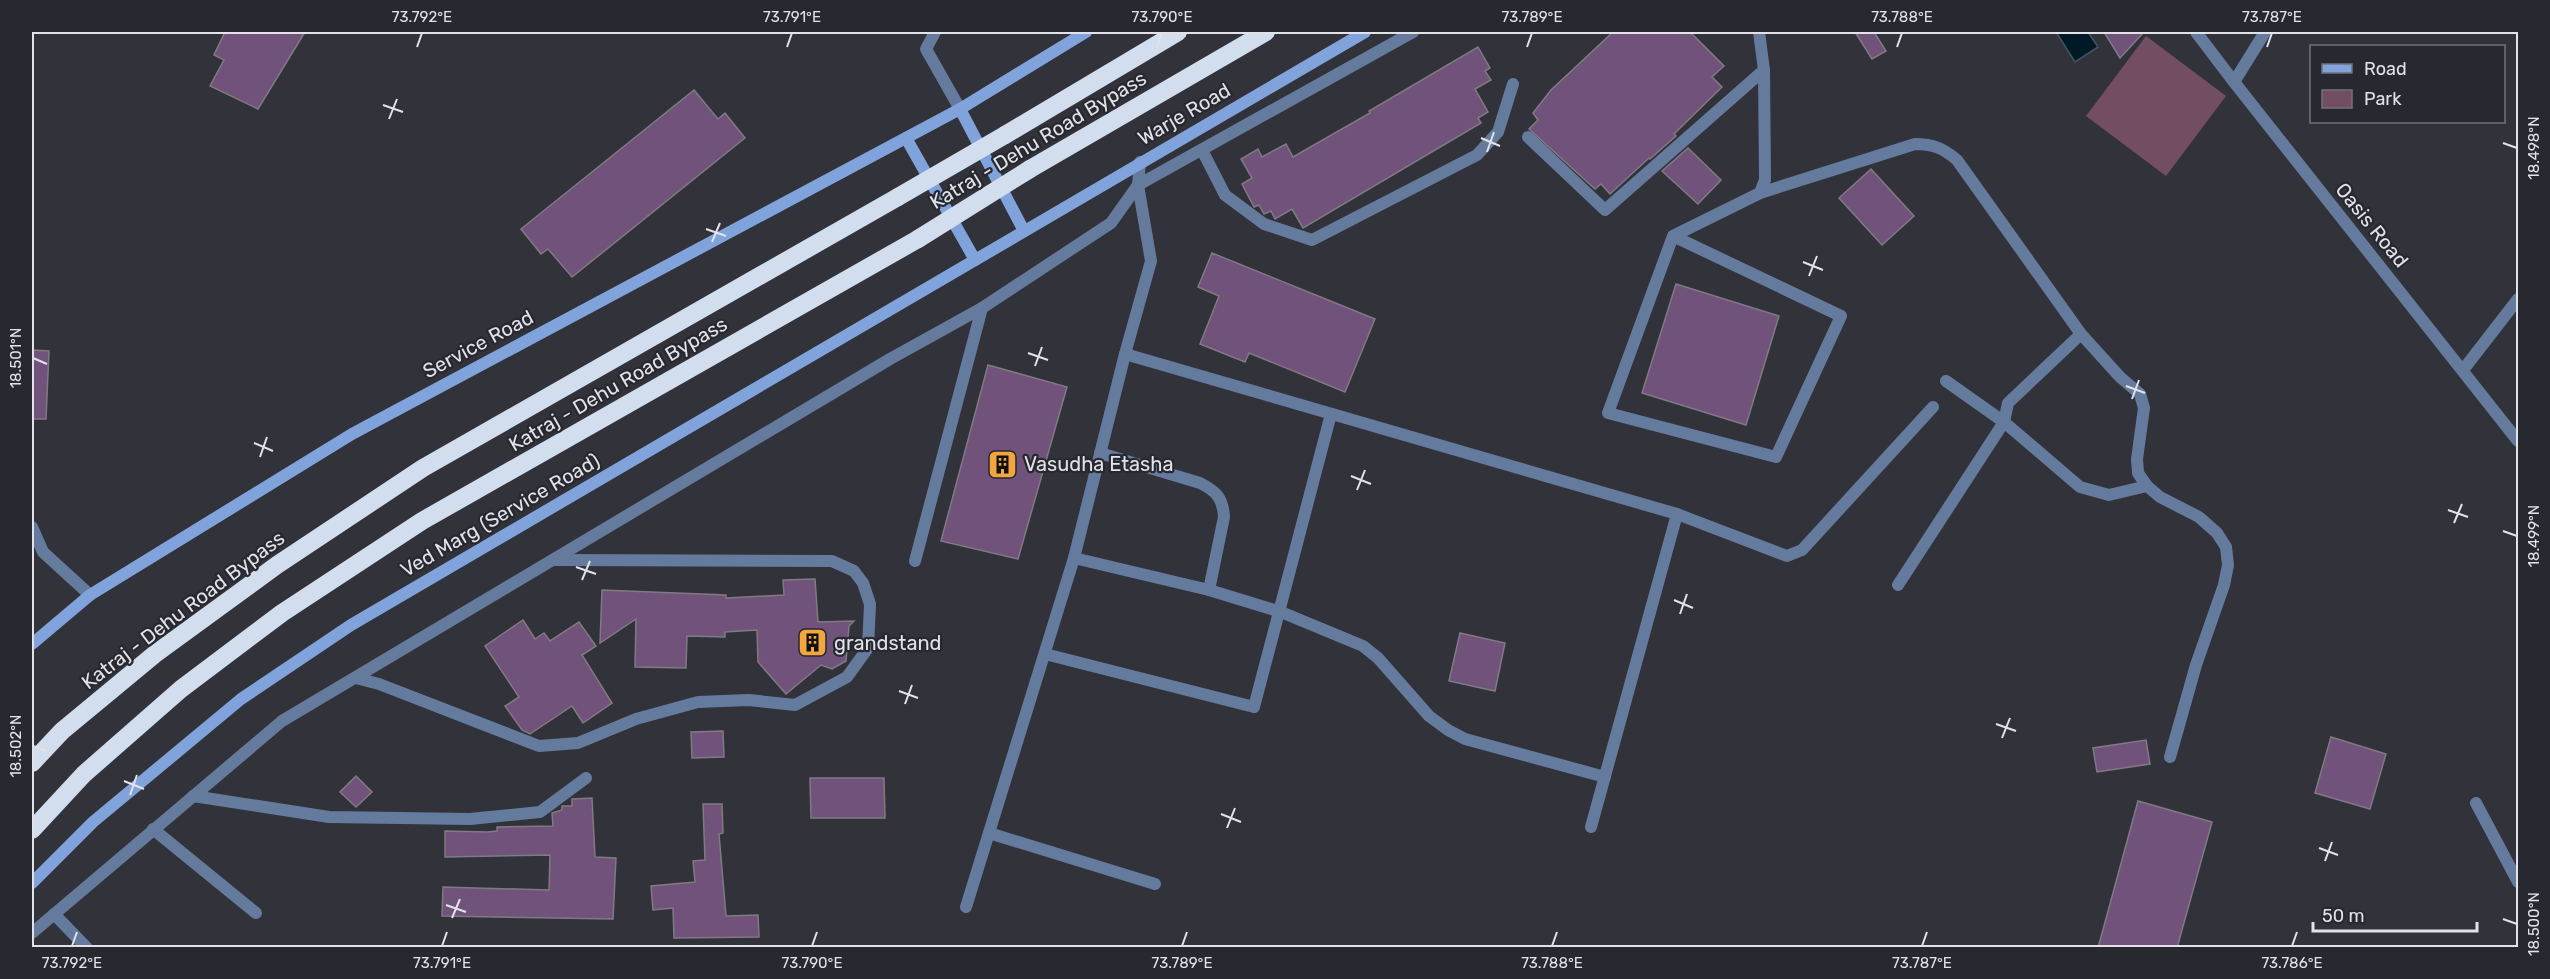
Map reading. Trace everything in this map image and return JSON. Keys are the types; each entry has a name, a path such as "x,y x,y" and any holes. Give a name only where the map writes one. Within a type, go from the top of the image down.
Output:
{"highway":[{"name":"Katraj - Dehu Road Bypass","path":"32,763 62,731 155,654 277,565 423,468 898,197 1178,32"},
{"name":"Katraj - Dehu Road Bypass","path":"32,830 84,774 172,697 282,613 422,521 918,239 1030,170 1266,32"}],"street":[{"path":"935,32 926,48 1024,231"},
{"path":"960,109 1086,32"},
{"name":"Warje Road","path":"1024,231 1365,32"},
{"path":"32,933 282,721 880,365 982,308 1111,223 1138,185 1413,32"},
{"path":"1759,32 1764,70 1766,180 1760,193"},
{"name":"Oasis Road","path":"2196,32 2518,441"},
{"path":"2234,82 2265,32"},
{"path":"1528,137 1605,210 1764,70"},
{"path":"1202,150 1225,195 1264,224 1312,240 1477,155 1498,132 1513,84"},
{"name":"Service Road","path":"34,640 90,595 351,434 960,109"},
{"path":"906,138 975,260"},
{"path":"1673,236 1841,316 1776,457 1608,412 1673,236 1760,193 1915,144 1933,144 1947,151 1957,160 2081,334 2120,377 2140,394 2143,401 2143,422 2137,459 2138,473 2147,486 2160,497 2199,517 2217,533 2226,547 2228,564 2224,585 2196,665 2170,757"},
{"path":"966,907 1074,558 1125,354 1151,261 1138,185 1140,162"},
{"name":"Ved Marg (Service Road)","path":"32,883 93,822 241,699 351,625 1024,231"},
{"path":"2463,370 2518,299"},
{"path":"915,561 982,308"},
{"path":"1898,585 2004,422 2008,404 2081,334"},
{"path":"1125,354 1677,514 1787,556 1802,550 1933,407"},
{"path":"1946,381 2004,422 2080,487 2109,495 2147,486"},
{"path":"1045,654 1254,707 1281,612 1331,414"},
{"path":"1100,453 1200,483 1213,489 1220,496 1224,517 1209,590"},
{"path":"1591,827 1677,514"},
{"path":"32,527 37,552 90,595"},
{"path":"1074,558 1209,590 1281,612 1363,646 1378,658 1429,716 1465,739 1605,777"},
{"path":"356,678 380,684 539,747 578,743 636,719 698,702 749,700 795,705 847,676 868,648 870,604 863,583 854,571 832,561 555,560"},
{"path":"192,796 329,817 471,819 540,812 586,778"},
{"path":"2476,803 2518,882"},
{"path":"153,829 256,913"},
{"path":"989,833 1155,884"},
{"path":"54,914 87,948"}],"green space":[{"path":"2146,36 2226,96 2166,176 2086,116"}],"water":[{"path":"2056,32 2088,32 2098,47 2075,62"}],"building":[{"path":"225,32 305,32 258,109 210,86 224,60 214,55"},
{"path":"1613,32 1690,32 1724,66 1712,77 1722,87 1674,134 1676,136 1610,194 1601,184 1595,189 1529,129 1538,120 1533,113 1551,90"},
{"path":"1855,32 1874,32 1886,51 1872,59"},
{"path":"2104,32 2144,32 2120,58"},
{"path":"1478,47 1490,68 1485,71 1491,80 1475,89 1488,112 1478,118 1481,123 1303,228 1292,209 1275,219 1271,211 1264,214 1259,205 1254,207 1242,184 1252,178 1241,159 1258,149 1262,157 1286,144 1293,157"},
{"path":"694,90 718,119 725,113 745,138 572,277 548,249 541,254 521,229"},
{"path":"1688,148 1721,180 1698,204 1662,171"},
{"path":"1871,169 1914,216 1882,245 1839,198"},
{"path":"1212,253 1375,319 1345,392 1249,353 1245,362 1200,344 1219,296 1198,287"},
{"path":"1676,284 1779,316 1746,425 1642,393"},
{"path":"32,350 49,351 46,419 32,419"},
{"name":"Vasudha Etasha","path":"988,365 1067,387 1018,559 941,541"},
{"path":"815,579 818,622 854,621 849,626 846,661 832,669 821,665 786,694 758,662 757,630 725,632 725,637 687,636 686,668 635,667 636,619 600,643 602,590 726,595 726,598 784,595 783,580"},
{"path":"523,620 535,639 544,633 550,641 579,622 596,646 582,655 612,703 583,723 572,706 530,734 522,730 505,706 519,697 485,646"},
{"path":"1460,633 1505,643 1495,691 1449,681"},
{"path":"723,731 724,757 692,758 691,732"},
{"path":"2331,737 2386,754 2370,809 2315,793"},
{"path":"2146,740 2150,764 2097,772 2093,748"},
{"path":"356,776 372,792 356,807 340,792"},
{"path":"810,778 884,778 885,818 811,818"},
{"path":"592,798 595,857 616,858 613,919 442,916 443,887 549,890 550,855 445,857 445,831 487,832 497,831 497,827 553,826 552,813 562,810 562,806 572,806 572,799"},
{"path":"2138,801 2212,822 2177,948 2098,948"},
{"path":"703,804 722,804 723,833 719,834 726,916 758,915 759,937 674,938 673,908 653,910 651,886 695,882 693,861 705,860"}],"place":[{"name":"Vasudha Etasha","path":"1003,464"},
{"name":"grandstand","path":"813,643"}]}
